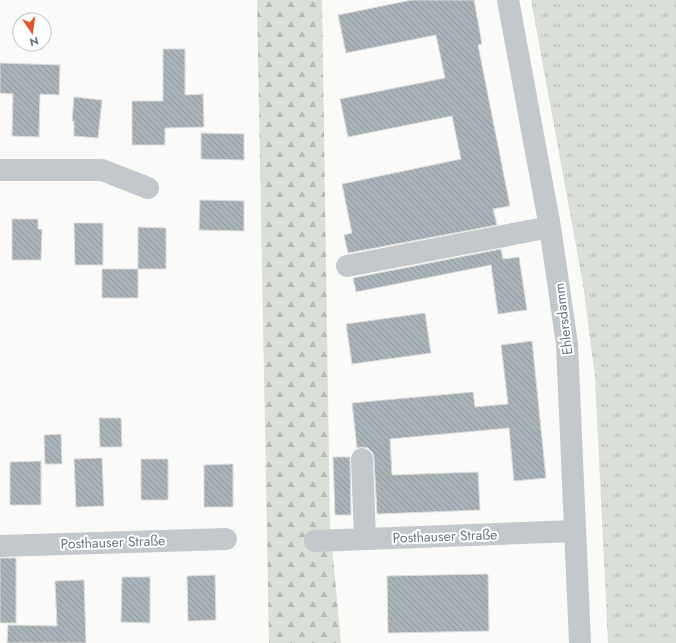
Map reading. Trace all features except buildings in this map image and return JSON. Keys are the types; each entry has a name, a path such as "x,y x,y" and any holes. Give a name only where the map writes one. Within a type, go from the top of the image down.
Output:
{"street":[{"name":"Ehlersdamm","path":"508,0 550,227 567,344 580,643"},
{"path":"0,170 102,170 148,188"},
{"path":"347,266 550,227"},
{"path":"362,459 365,539"},
{"name":"Posthauser Straße","path":"315,541 576,531"},
{"name":"Posthauser Straße","path":"0,546 226,539"}],"green space":[{"path":"257,0 322,0 330,526 341,643 269,643"},
{"path":"531,0 676,0 676,643 608,643 595,377 583,284"}]}
